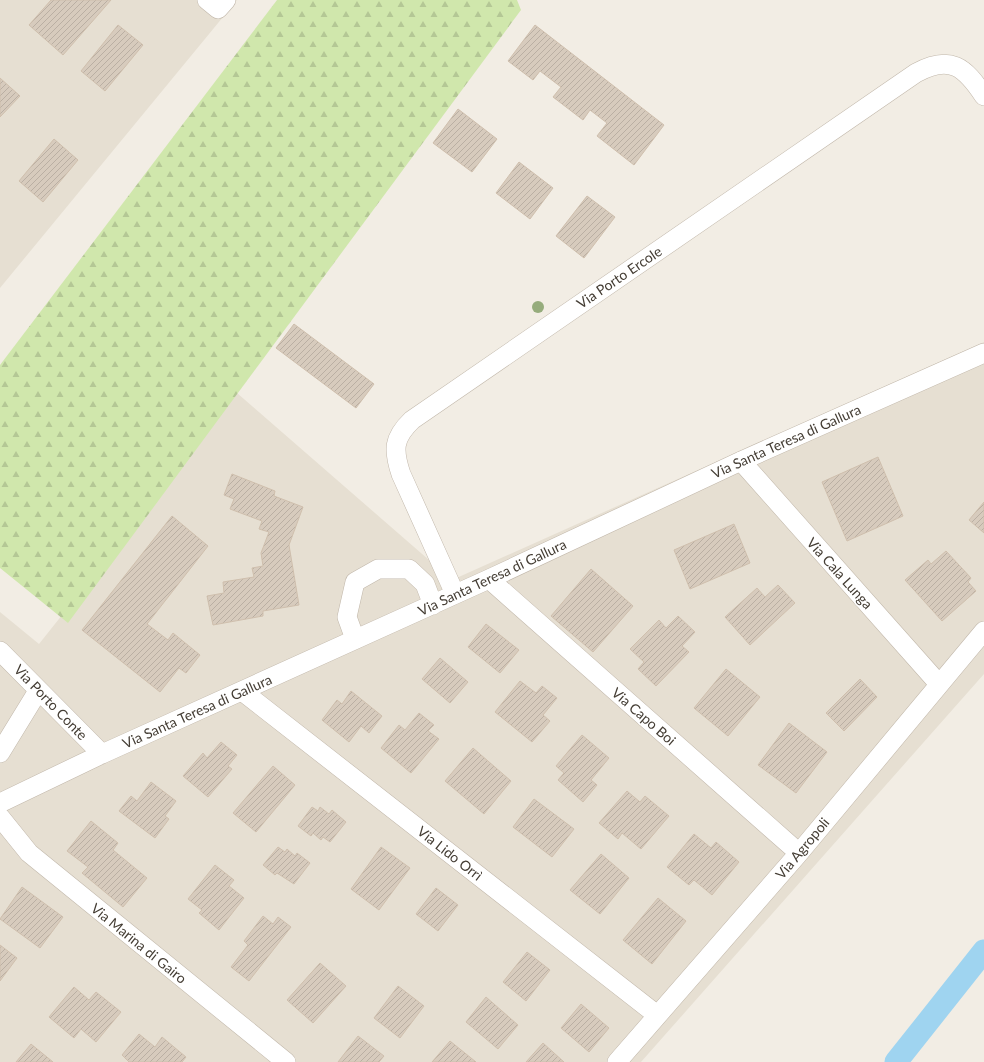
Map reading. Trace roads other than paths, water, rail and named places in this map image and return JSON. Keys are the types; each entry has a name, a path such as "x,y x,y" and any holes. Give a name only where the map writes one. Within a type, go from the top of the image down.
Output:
{"street":[{"name":"Via Porto Ercole","path":"455,594 400,474 396,460 397,441 402,429 412,420 920,71 932,65 952,64 969,74 984,96"},
{"name":"Via Santa Teresa di Gallura","path":"0,803 102,754 433,605 741,461 984,353"},
{"name":"Via Cala Lunga","path":"741,461 939,684"},
{"path":"355,639 347,617 355,582 378,569 409,569 425,584 433,605"},
{"name":"Via Capo Boi","path":"489,579 799,853"},
{"name":"Via Agropoli","path":"617,1062 799,853 984,631"},
{"name":"Via Porto Conte","path":"0,651 14,663 38,691 102,754"},
{"path":"0,753 38,691"},
{"name":"Via Lido Orrì","path":"242,691 657,1015"},
{"name":"Via Marina di Gairo","path":"0,817 29,853 286,1062"}],"waterway":[{"path":"896,1062 984,951"}]}
